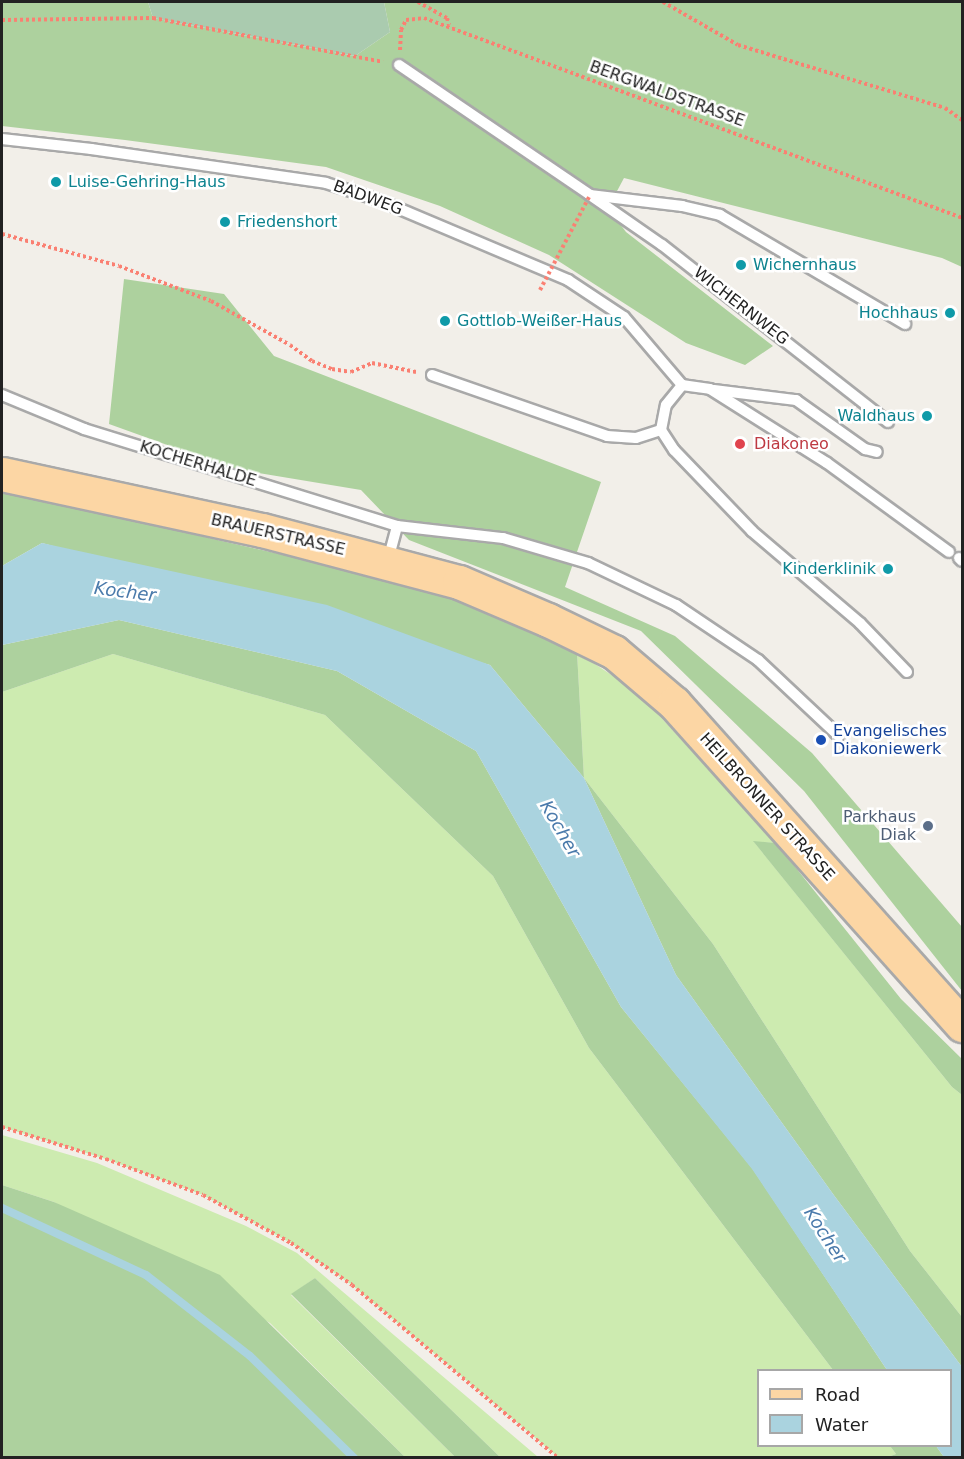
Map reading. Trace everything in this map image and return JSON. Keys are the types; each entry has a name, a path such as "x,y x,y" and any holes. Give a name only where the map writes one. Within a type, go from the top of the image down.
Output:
{"main road":[{"name":"BRAUERSTRASSE","path":"2,474 262,530 388,562 459,582 548,620"},
{"name":"HEILBRONNER STRASSE","path":"548,620 614,652 674,704 963,1026"}],"lane":[{"name":"WICHERNWEG","path":"399,65 671,252 888,422"},
{"name":"BADWEG","path":"2,139 91,149 326,183 381,201 568,280 624,316 682,385"},
{"name":"WICHERNWEG","path":"590,195 682,206 720,215 905,324"},
{"path":"432,375 607,436 636,438 661,430"},
{"path":"877,452 865,449 796,400 682,385 666,405 661,430 674,450 752,531 860,623 907,672"},
{"path":"710,389 827,463 949,552"},
{"name":"KOCHERHALDE","path":"2,396 84,429 397,526 503,537 588,563 676,605 758,660 839,736"},
{"path":"388,562 397,526"}],"path":[{"path":"418,2 447,18 449,25"},
{"path":"663,2 738,45 945,108 963,120"},
{"path":"2,20 153,18 399,65"},
{"name":"BERGWALDSTRASSE","path":"399,65 401,30 406,20 424,18 449,25 963,218"},
{"path":"540,290 590,195"},
{"path":"2,234 119,266 211,301 290,345 312,361 332,369 351,372 372,363 432,375"},
{"path":"2,1127 106,1159 203,1195 291,1243 352,1285 558,1458"}],"green space":[{"path":"2,2 148,2 153,18 355,56 390,32 384,2 962,2 962,267 942,258 624,178 608,208 626,232 773,346 745,365 686,343 549,255 440,206 326,167 2,126"},
{"path":"148,2 384,2 390,32 355,56 153,18"},
{"path":"124,279 224,294 274,356 601,482 565,587 675,636 812,753 962,927 962,991 804,791 641,631 409,540 361,490 234,469 109,424"},
{"path":"2,491 398,581 496,609 577,652 584,778 490,665 42,543 2,566"},
{"path":"119,620 337,671 476,751 621,1007 752,1168 886,1369 832,1369 589,1048 493,876 325,715 113,654 2,692 2,645"},
{"path":"577,652 619,680 656,712 776,843 754,842 952,1087 962,1095 962,1317 910,1251 713,944 584,778"},
{"path":"113,654 325,715 493,876 589,1048 832,1369 757,1369 757,1447 891,1447 896,1454 885,1458 558,1457 352,1285 291,1243 203,1195 106,1159 2,1127 2,692"},
{"path":"584,778 713,944 910,1251 962,1317 962,1367 833,1194 676,975"},
{"path":"753,841 776,843 901,999 962,1059 962,1095 952,1087"},
{"path":"2,1135 97,1163 246,1226 297,1253 538,1457 500,1457 315,1278 291,1295 455,1457 405,1457 270,1323 54,1202 2,1185"},
{"path":"2,1185 54,1202 220,1275 405,1457 2,1457"},
{"path":"315,1278 500,1457 455,1457 291,1294"},
{"path":"891,1447 937,1447 944,1457 885,1458 896,1454"}],"water":[{"name":"Kocher","path":"42,543 327,605 490,665 584,778 676,975 833,1194 962,1367 962,1457 944,1457 937,1447 952,1447 952,1369 886,1369 752,1169 621,1007 476,751 337,671 119,620 2,645 2,566"}],"waterway":[{"path":"2,1208 146,1275 250,1356 354,1458"}],"place":[{"name":"Luise-Gehring-Haus","path":"56,182"},
{"name":"Friedenshort","path":"225,222"},
{"name":"Wichernhaus","path":"741,265"},
{"name":"Hochhaus","path":"950,313"},
{"name":"Gottlob-Weißer-Haus","path":"445,321"},
{"name":"Waldhaus","path":"927,416"},
{"name":"Diakoneo","path":"740,444"},
{"name":"Kinderklinik","path":"888,569"},
{"name":"Evangelisches Diakoniewerk","path":"821,740"},
{"name":"Parkhaus Diak","path":"928,826"}]}
